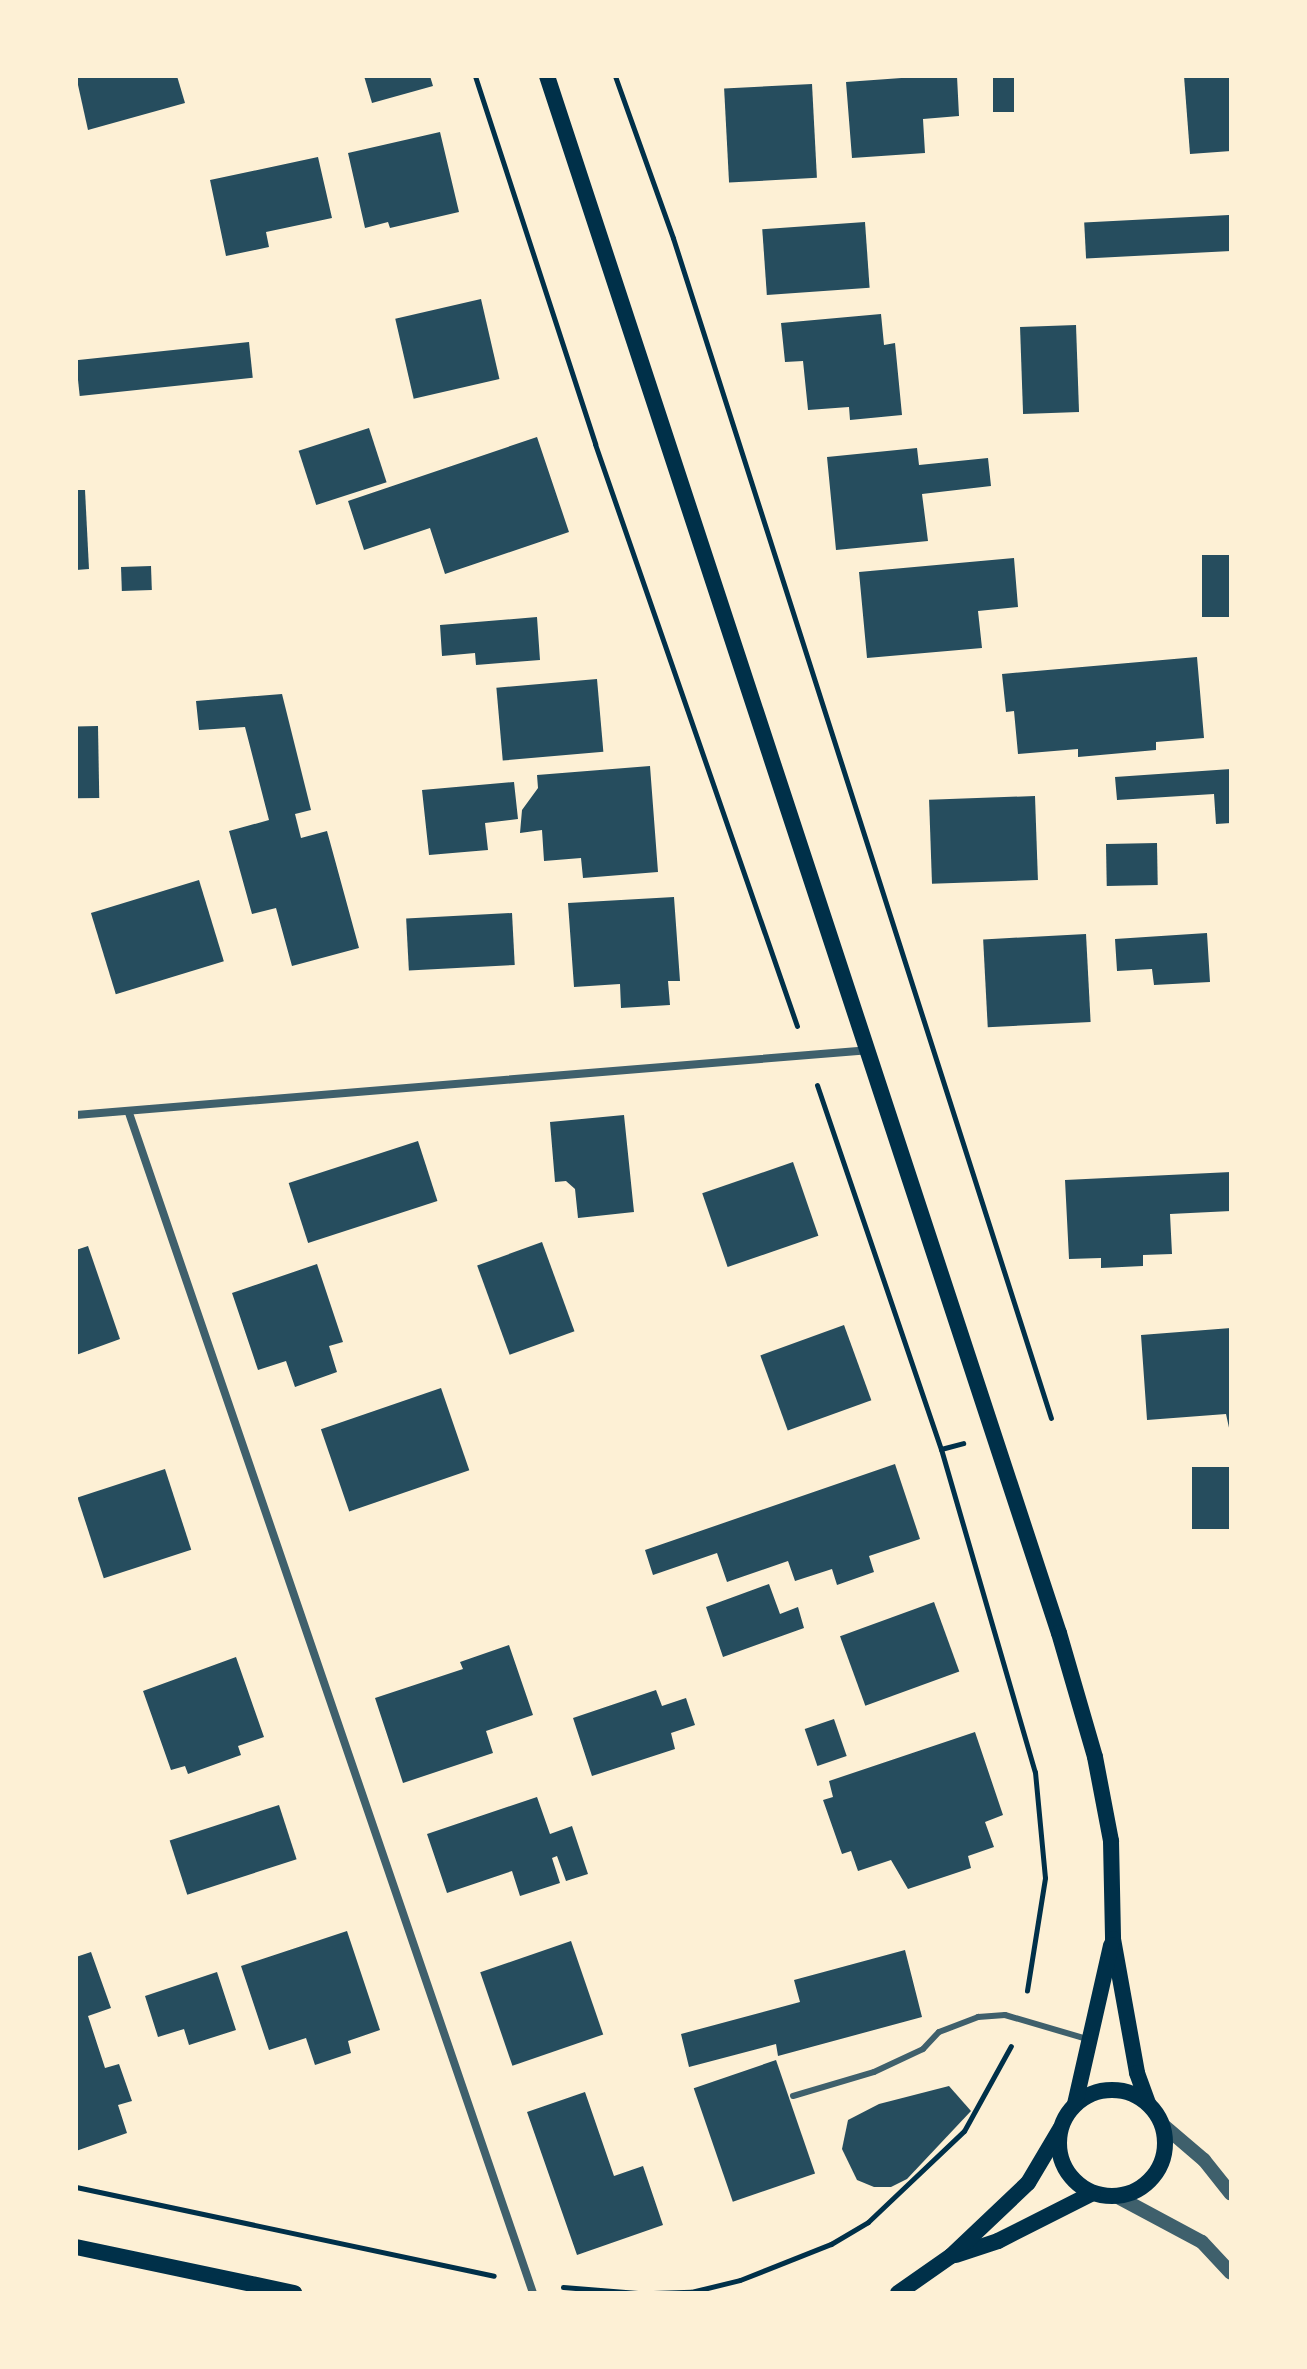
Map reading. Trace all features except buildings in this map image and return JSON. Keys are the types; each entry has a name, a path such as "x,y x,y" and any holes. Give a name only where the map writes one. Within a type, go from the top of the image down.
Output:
{"main road":[{"path":"547,76 871,1050 1095,1757 1111,1841 1113,1939 1137,2073 1148,2103 1163,2125 1166,2149 1158,2172 1141,2189 1118,2197 1093,2193 1071,2178 1059,2154 1060,2128"},
{"path":"898,2293 951,2256 1028,2183 1075,2104 1113,1939"},
{"path":"1075,2104 1098,2091 1125,2091 1148,2103"},
{"path":"951,2256 998,2241 1093,2193"},
{"path":"76,2247 294,2293"}],"street":[{"path":"76,1115 871,1050"},
{"path":"129,1113 532,2288"},
{"path":"1163,2125 1204,2160 1231,2194"},
{"path":"1118,2197 1202,2242 1231,2273"}],"lane":[{"path":"793,2096 874,2072 923,2049 939,2032 978,2017 1019,2019 1090,2040"}],"path":[{"path":"475,76 600,459 941,1449 1035,1772 1045,1878 1019,2019 988,2095 964,2131 868,2222 818,2249 740,2280 691,2292 653,2293"},
{"path":"615,76 673,238 1051,1418"},
{"path":"76,2187 532,2288 638,2293"}]}
